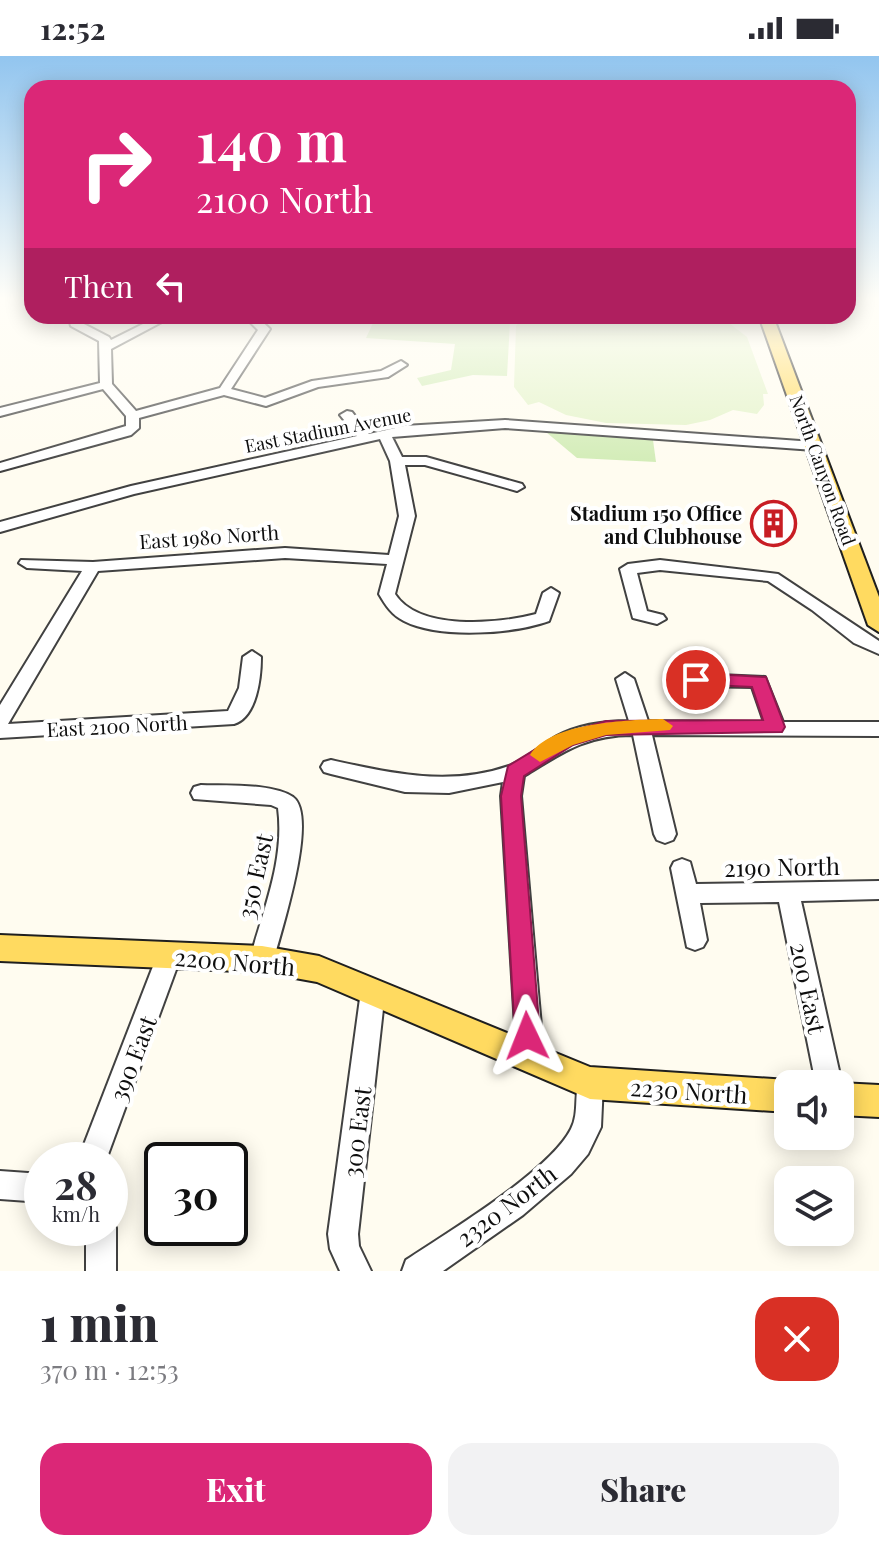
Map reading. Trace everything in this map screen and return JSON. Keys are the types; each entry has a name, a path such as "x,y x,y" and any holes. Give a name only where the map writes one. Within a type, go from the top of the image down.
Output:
{"main road":[{"name":"North Canyon Road","path":"780,354 879,625"},
{"name":"2200 North","path":"0,948 262,959 319,969 590,1083"},
{"name":"2230 North","path":"590,1083 774,1095"},
{"path":"854,1100 879,1101"}],"street":[{"path":"0,467 132,428 133,416 106,385 105,354"},
{"path":"224,391 248,354"},
{"path":"133,416 224,391 266,402 316,384 384,374 401,365"},
{"path":"0,412 106,385"},
{"path":"347,415 366,438"},
{"name":"East Stadium Avenue","path":"0,527 131,490 384,434 505,424 814,446"},
{"path":"384,434 397,461 407,516 394,560 387,594 389,602 418,623 440,626 535,620 543,617 551,593"},
{"path":"397,461 426,461 517,487"},
{"name":"East 1980 North","path":"27,563 93,567 285,553 394,560"},
{"path":"657,619 639,614 628,569 660,565 772,577 818,606 860,639 879,648"},
{"path":"0,721 93,567"},
{"name":"East 2100 North","path":"0,731 234,717 243,706 252,673 252,657"},
{"path":"625,679 640,725 665,834"},
{"path":"696,680 759,681 775,727"},
{"path":"331,767 425,786 515,772 547,750 577,736 606,728 640,725 879,729"},
{"path":"515,772 511,796 528,1026 527,1057"},
{"name":"350 East","path":"201,793 274,797 288,804 292,820 290,848 262,959"},
{"path":"682,868 695,940"},
{"name":"2190 North","path":"687,894 879,890"},
{"name":"200 East","path":"788,892 826,1070"},
{"name":"390 East","path":"99,1142 169,956"},
{"name":"300 East","path":"356,1271 345,1249 343,1234 373,991"},
{"name":"2320 North","path":"417,1271 543,1181 577,1148 587,1128 590,1083"},
{"path":"0,1185 24,1187"},
{"path":"101,1246 101,1271"}],"green space":[{"path":"454,354 508,354 507,376 473,375 422,386 417,378 451,370"},
{"path":"515,354 753,354 768,394 763,394 764,405 757,414 733,410 710,420 686,425 606,423 566,415 539,402 528,405 514,387"},
{"path":"546,432 653,440 656,462 577,458"}],"slow traffic":[{"path":"540,755 588,732 640,725 663,726"}],"place":[{"name":"Stadium 150 Office and Clubhouse","path":"773,524"}],"route":[{"path":"527,1036 511,796 515,772 566,740 606,728 640,725 775,727 759,681 696,680"}]}
